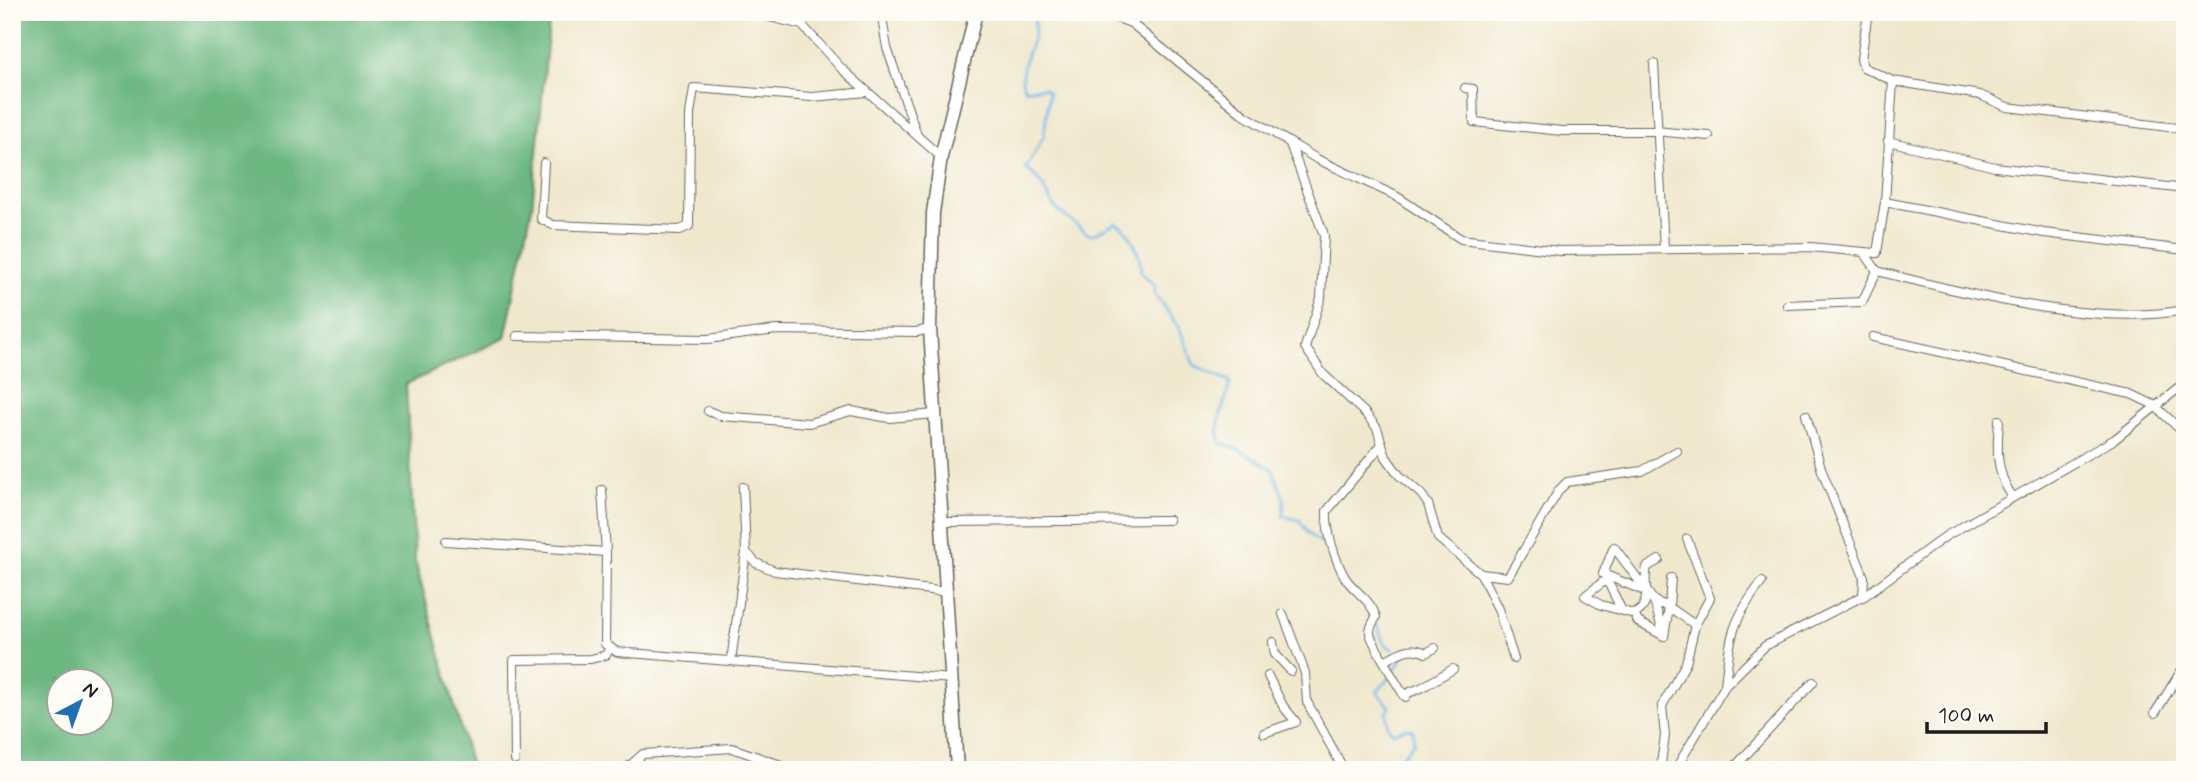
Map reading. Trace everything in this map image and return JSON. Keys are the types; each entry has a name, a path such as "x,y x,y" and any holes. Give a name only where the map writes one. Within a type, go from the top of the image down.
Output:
{"main road":[{"path":"957,770 930,329 933,213 941,157 976,12"}],"street":[{"path":"750,12 802,25 814,41 866,92 941,157"},
{"path":"881,12 887,48 918,137"},
{"path":"1101,12 1130,23 1244,115 1290,144 1396,196 1461,239 1560,251 1810,247 1877,253 1885,202 1893,81"},
{"path":"1130,23 1140,12"},
{"path":"1867,12 1863,67 1893,81 1980,95 2007,107 2185,129"},
{"path":"1654,64 1655,131 1664,248"},
{"path":"544,163 541,219 553,225 680,230 689,226 690,114 694,88 812,97 866,92"},
{"path":"1465,89 1474,89 1474,122 1562,131 1655,131 1709,136"},
{"path":"1888,141 1995,167 2185,189"},
{"path":"1290,144 1324,235 1321,298 1305,347 1323,374 1365,413 1377,429 1386,457 1399,475 1422,494 1428,504 1438,538 1481,574 1498,609 1514,659"},
{"path":"1885,202 2044,233 2185,250"},
{"path":"1864,252 1877,271 1980,297 2136,315 2185,310"},
{"path":"1787,305 1862,302 1877,271"},
{"path":"517,336 708,339 776,330 916,332 930,329"},
{"path":"1873,337 2130,394 2154,405 2185,434"},
{"path":"1675,770 1725,686 1765,646 1863,597 1946,536 2115,439 2154,405 2185,383"},
{"path":"708,411 721,416 809,423 851,411 888,418 936,414"},
{"path":"1806,415 1822,471 1864,577 1863,597"},
{"path":"1999,419 1996,450 2001,481 2012,496"},
{"path":"1382,444 1327,511 1326,524 1345,578 1374,609 1376,617 1370,633 1404,696 1453,669"},
{"path":"1481,574 1508,577 1559,490 1567,482 1642,471 1678,451"},
{"path":"731,661 746,552 743,487"},
{"path":"602,489 606,552 605,644 617,652 952,679"},
{"path":"943,522 1170,520"},
{"path":"1660,770 1665,736 1662,706 1686,663 1695,625 1710,598 1687,539"},
{"path":"446,541 606,552"},
{"path":"1647,592 1603,574 1614,547 1654,601 1664,636"},
{"path":"746,552 756,563 775,571 947,592"},
{"path":"1634,614 1643,607 1647,592 1647,567 1659,560"},
{"path":"1863,597 1882,575"},
{"path":"1664,636 1671,578"},
{"path":"1725,686 1731,631 1746,602 1762,582"},
{"path":"1654,601 1669,607 1695,625"},
{"path":"1621,609 1634,614 1638,622 1664,636"},
{"path":"1283,614 1305,673 1307,702 1344,770"},
{"path":"1273,642 1275,654 1291,671"},
{"path":"515,760 514,660 591,659 606,655 610,647"},
{"path":"1386,660 1406,649 1418,649 1426,653 1435,648"},
{"path":"2155,713 2185,665"},
{"path":"1264,733 1296,722 1283,706 1268,676"},
{"path":"1732,770 1813,682"},
{"path":"625,770 643,754 732,748 778,764 784,770"}],"green space":[{"path":"12,12 550,12 532,207 505,338 406,384 415,561 472,770 12,770"}],"waterway":[{"path":"1032,12 1034,31 1023,66 1023,86 1026,89 1045,88 1049,93 1044,136 1026,168 1039,180 1056,209 1088,234 1094,234 1116,223 1127,232 1137,251 1141,273 1154,284 1155,295 1179,327 1194,365 1230,381 1219,420 1222,444 1255,458 1273,470 1284,499 1283,516 1299,520 1310,535 1330,550"},
{"path":"1344,581 1346,587 1367,606"},
{"path":"1376,622 1384,643 1393,650"},
{"path":"1394,671 1403,656"},
{"path":"1390,677 1377,692 1390,707 1387,714 1388,727 1393,733 1406,728 1413,730 1414,742 1401,758 1405,770"}]}
